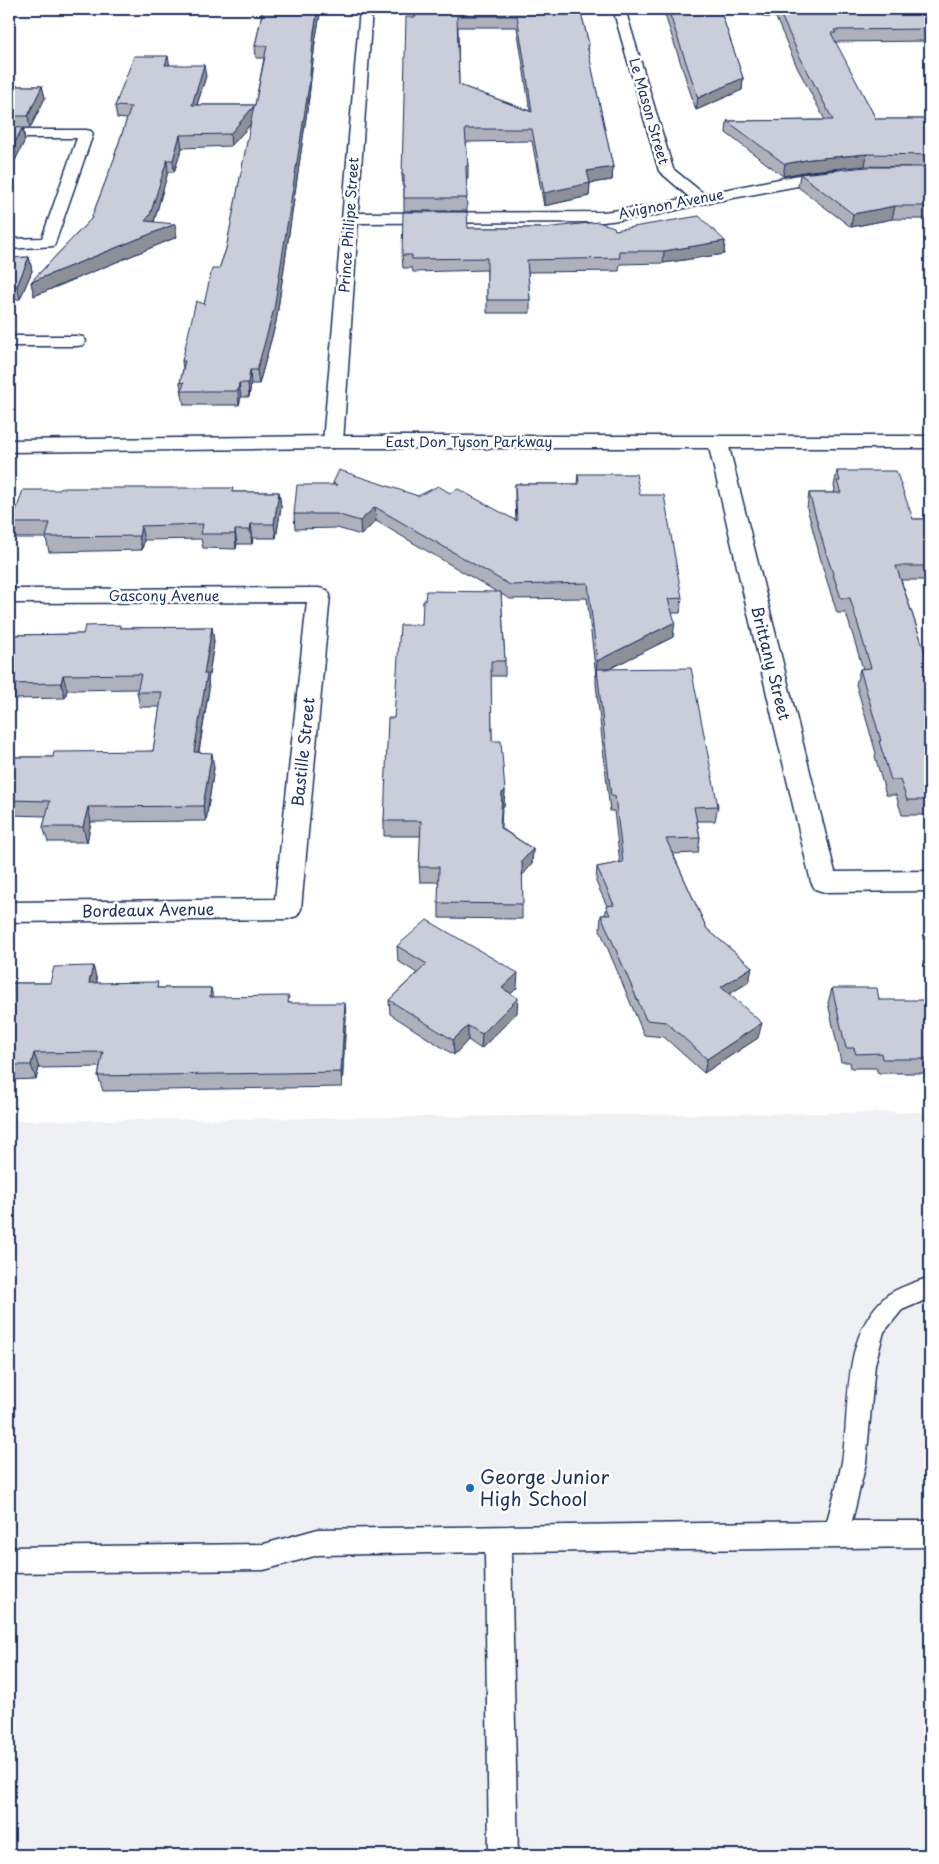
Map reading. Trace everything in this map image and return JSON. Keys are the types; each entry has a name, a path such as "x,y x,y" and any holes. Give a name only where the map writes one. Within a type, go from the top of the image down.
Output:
{"street":[{"name":"Prince Philipe Street","path":"333,442 366,9"},
{"name":"Le Mason Street","path":"619,9 666,172 701,199"},
{"path":"765,12 823,12"},
{"path":"9,134 86,134 48,243 9,244"},
{"name":"Avignon Avenue","path":"350,218 603,217 652,211 701,199 809,178 848,174"},
{"path":"9,341 77,341"},
{"name":"East Don Tyson Parkway","path":"9,446 333,442 930,442"},
{"name":"Brittany Street","path":"718,443 824,882 930,881"},
{"name":"Gascony Avenue","path":"9,596 319,595"},
{"name":"Bastille Street","path":"287,909 319,595"},
{"name":"Bordeaux Avenue","path":"9,912 287,909"}],"lane":[{"path":"836,1534 854,1463 863,1364 874,1327 894,1303 930,1287"},
{"path":"9,1560 264,1557 318,1542 930,1534"},
{"path":"498,1540 504,1855"}],"shaded area":[{"name":"George Junior High School","path":"930,1112 930,1855 9,1855 9,1121"}],"building":[{"path":"263,9 318,9 309,85 274,309 257,370 250,370 248,383 239,383 238,391 182,391 184,382 180,383 185,361 182,361 196,301 204,304 212,269 219,269 226,249 254,106 230,134 180,135 173,160 167,160 150,215 145,221 175,224 31,282 91,219 116,154 131,107 115,106 134,56 168,56 165,65 204,65 192,105 255,105 267,46 255,46"},
{"path":"415,9 580,9 589,44 587,45 613,167 587,171 590,183 544,193 532,129 465,129 468,166 466,166 467,198 404,198 404,175 402,175 406,17 416,17","holes":["457,16 517,16 527,77 532,112 459,85"]},
{"path":"668,9 720,9 743,78 698,98"},
{"path":"778,9 930,9 930,29 834,30 836,33 831,33 876,119 930,119 930,155 867,154 811,159 785,164 727,121 833,120 799,55"},
{"path":"9,86 42,86 28,116 9,116"},
{"path":"9,127 22,128 9,155"},
{"path":"867,167 930,167 930,206 895,206 853,214 800,174"},
{"path":"403,212 467,212 468,228 544,228 598,222 614,227 615,230 699,216 725,241 664,251 619,251 620,258 527,260 530,300 487,300 487,258 412,259 412,255 402,255"},
{"path":"29,257 17,286 9,286 9,258"},
{"path":"339,470 418,496 438,486 450,493 458,489 517,521 515,484 579,484 578,474 636,474 640,495 664,495 682,598 668,599 675,622 597,661 588,583 510,585 375,507 360,521 336,514 294,514 297,485 337,485 333,483"},
{"path":"837,471 896,471 913,519 930,519 930,566 896,566 930,667 930,800 907,800 900,780 891,780 879,741 881,741 860,669 871,668 850,598 841,598 809,493 841,493 837,481 840,481"},
{"path":"61,488 233,488 232,492 279,492 274,524 251,524 250,530 235,530 235,534 201,534 203,524 141,526 139,536 46,537 50,523 12,523 23,490 60,490"},
{"path":"426,591 501,592 505,661 491,661 492,741 501,741 505,791 502,793 500,828 533,849 522,861 523,904 438,903 439,867 419,867 421,821 384,821 388,718 394,718 400,625 422,625 423,601 425,601"},
{"path":"120,625 120,628 212,627 204,674 207,674 194,752 212,753 203,806 88,807 83,827 43,827 50,801 9,800 9,757 53,757 54,752 153,751 162,692 137,692 141,674 63,675 61,683 9,684 9,635 83,634 85,626"},
{"path":"691,668 718,806 694,807 700,838 666,839 707,929 752,967 721,987 762,1023 707,1059 666,1022 646,1020 601,915 610,915 606,906 614,905 597,867 623,862 615,796 611,796 597,669"},
{"path":"427,920 518,973 502,988 518,998 482,1034 468,1026 453,1040 389,1000 427,964 397,946"},
{"path":"93,966 89,983 158,982 157,988 211,988 210,997 289,996 288,1003 345,1003 341,1072 98,1076 103,1052 34,1053 31,1065 9,1065 9,983 50,983 54,967"},
{"path":"832,988 877,988 879,1000 929,1000 930,1059 882,1059 881,1053 856,1054 854,1048 846,1048"}],"place":[{"name":"George Junior High School","path":"470,1488"}]}
